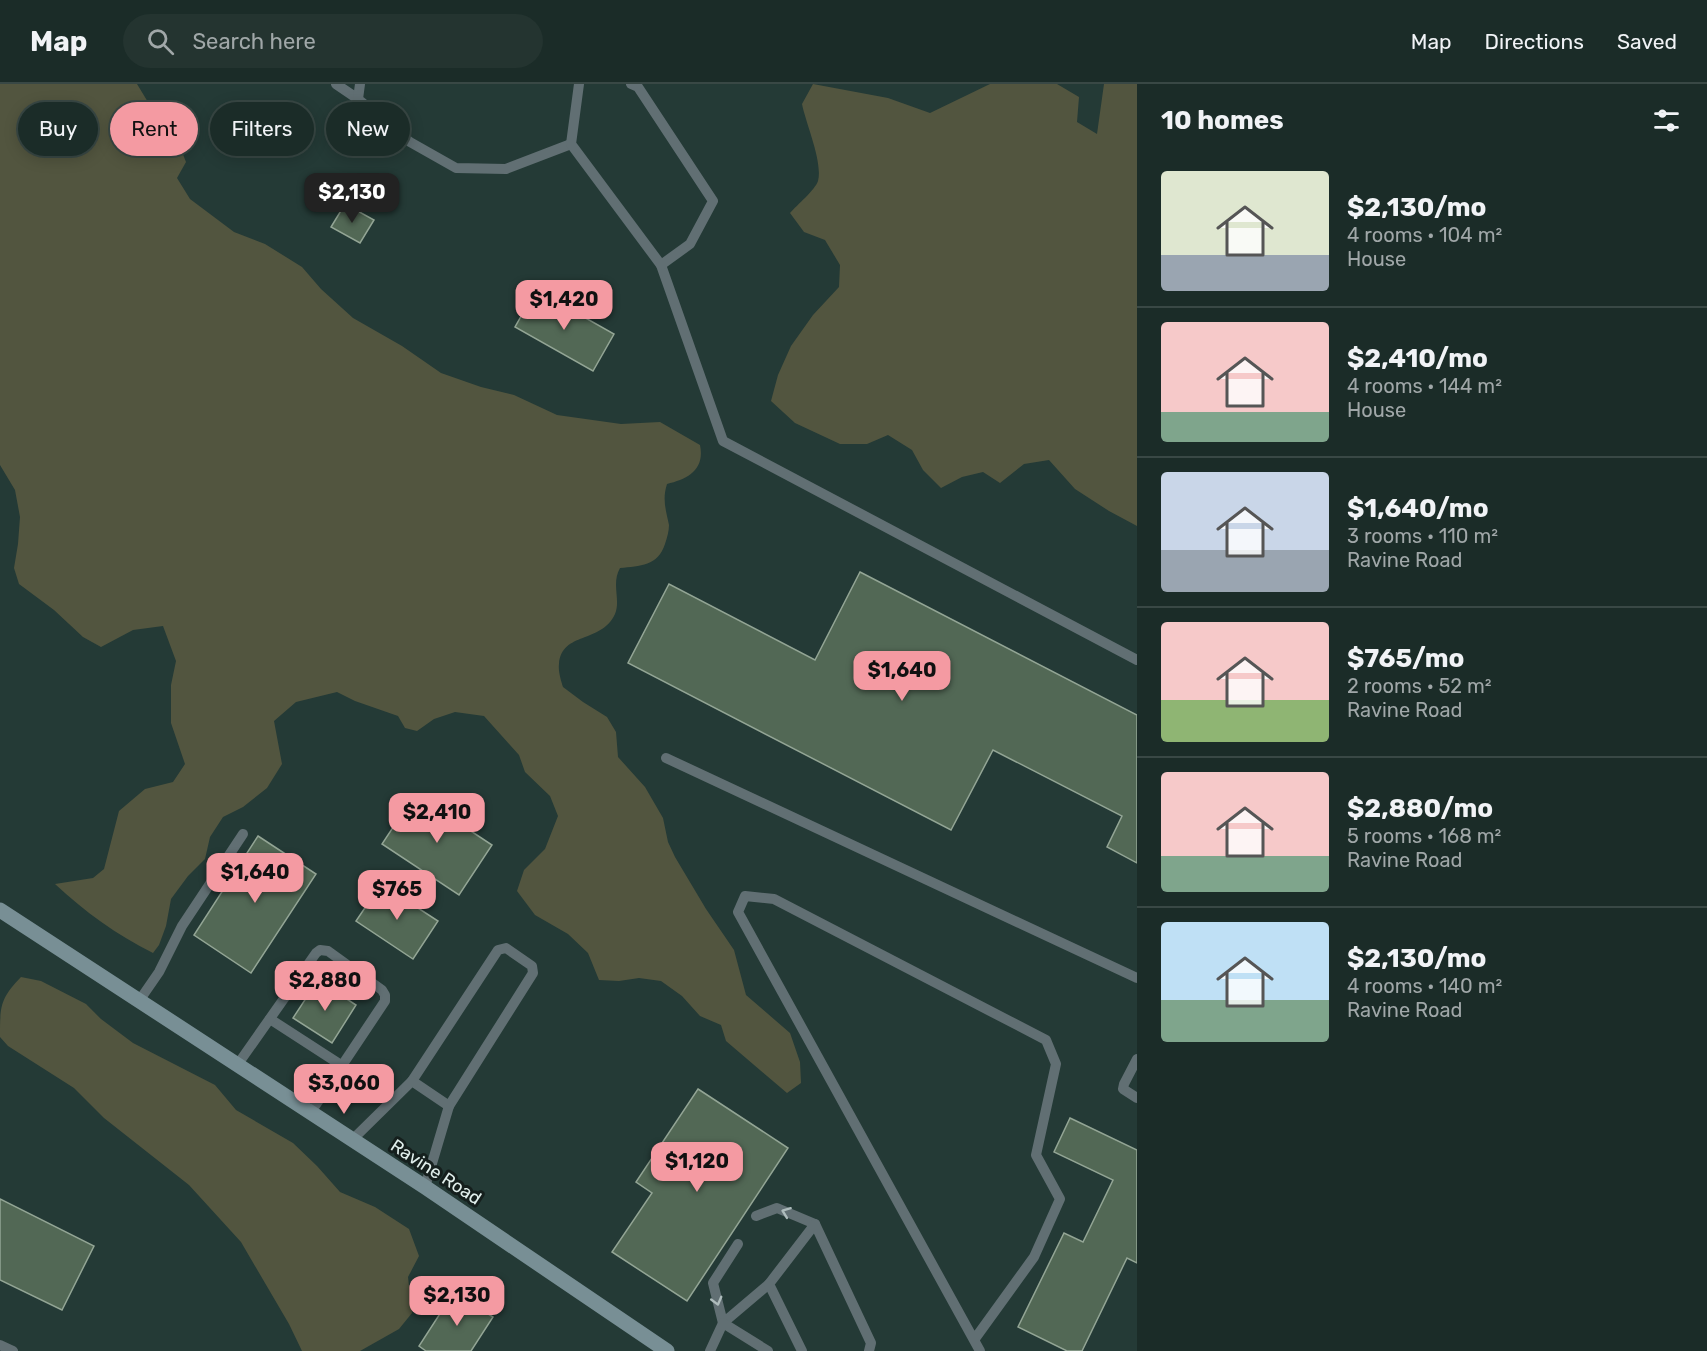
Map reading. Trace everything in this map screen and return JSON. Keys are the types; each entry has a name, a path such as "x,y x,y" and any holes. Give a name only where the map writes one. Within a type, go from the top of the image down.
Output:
{"street":[{"name":"Ravine Road","path":"0,910 425,1187 668,1351"}],"lane":[{"path":"336,84 410,142 456,168 506,169 570,144"},
{"path":"358,99 360,84"},
{"path":"579,84 570,144 662,265 723,441 1137,660"},
{"path":"631,84 638,87 713,201 690,244 662,265"},
{"path":"666,758 1137,978"},
{"path":"138,1001 159,972 182,926 243,834"},
{"path":"974,1340 1034,1257 1060,1199 1036,1155 1056,1064 1046,1040 774,899 745,896 738,912 980,1351"},
{"path":"352,1140 412,1081 498,950 506,948 532,966 533,973 449,1106 425,1187"},
{"path":"238,1064 316,953 321,950 328,951 382,990 385,1001 311,1112"},
{"path":"270,1019 341,1065"},
{"path":"1137,1059 1124,1084 1124,1089 1137,1098"},
{"path":"412,1081 449,1106"},
{"path":"756,1216 777,1208 815,1224 871,1343 869,1351"},
{"path":"710,1351 723,1323 770,1284 815,1224"},
{"path":"738,1244 713,1283 723,1323 768,1351"},
{"path":"770,1284 801,1351"},
{"path":"0,1345 12,1351"}],"green space":[{"path":"0,84 137,84 148,102 110,102 110,156 184,156 186,162 177,178 190,199 234,232 265,244 302,267 321,289 353,318 402,346 441,373 481,387 514,395 557,415 621,424 660,422 700,445 700,461 693,472 667,484 665,500 669,527 662,551 658,557 647,564 620,568 616,580 617,609 615,614 601,630 567,646 559,664 559,673 563,687 607,717 616,732 618,757 645,787 663,818 668,842 675,857 734,950 746,995 790,1033 800,1062 801,1083 787,1093 726,1041 721,1025 700,1016 682,996 661,981 639,978 619,981 599,980 588,953 568,934 535,915 517,891 524,870 545,849 558,816 550,796 525,772 519,755 484,716 455,712 434,719 417,731 405,728 398,716 337,692 296,702 274,721 282,764 267,788 243,807 223,817 210,837 205,859 188,876 171,899 166,926 159,945 153,953 127,939 78,904 55,884 93,878 104,869 119,811 145,789 173,782 185,764 171,723 171,685 176,661 163,626 133,630 101,647 83,637 54,610 19,584 14,568 20,517 15,490 0,465"},
{"path":"813,84 888,98 930,113 990,84 1057,84 1079,97 1077,122 1097,134 1104,84 1137,84 1137,526 1075,489 1049,460 1024,464 1000,483 983,472 962,477 941,488 923,470 912,450 888,435 867,444 840,444 795,423 771,401 778,375 791,346 813,315 839,287 840,265 825,240 804,232 790,213 810,193 818,181 816,154 802,104"},
{"path":"21,977 41,981 86,1004 101,1019 133,1043 215,1085 236,1110 293,1143 340,1192 375,1207 409,1229 419,1256 408,1277 412,1313 399,1329 360,1351 302,1351 289,1324 241,1242 189,1185 104,1118 74,1088 8,1046 0,1037 0,1018 5,997"}],"building":[{"path":"345,204 374,220 360,243 331,227"},
{"path":"536,290 614,334 593,371 515,327"},
{"path":"860,572 1137,715 1137,863 1107,847 1122,816 993,750 951,830 628,663 669,584 815,660"},
{"path":"415,794 492,845 459,895 382,844"},
{"path":"258,836 316,874 251,973 194,935"},
{"path":"381,884 438,921 413,959 356,921"},
{"path":"318,980 356,1005 332,1043 293,1018"},
{"path":"698,1089 788,1148 687,1301 612,1252 652,1193 636,1182"},
{"path":"1070,1118 1137,1150 1137,1263 1127,1258 1082,1351 1067,1351 1018,1327 1064,1233 1083,1242 1113,1180 1054,1152"},
{"path":"0,1199 94,1246 62,1310 0,1280"},
{"path":"454,1292 493,1317 471,1351 426,1351 419,1346"}]}
